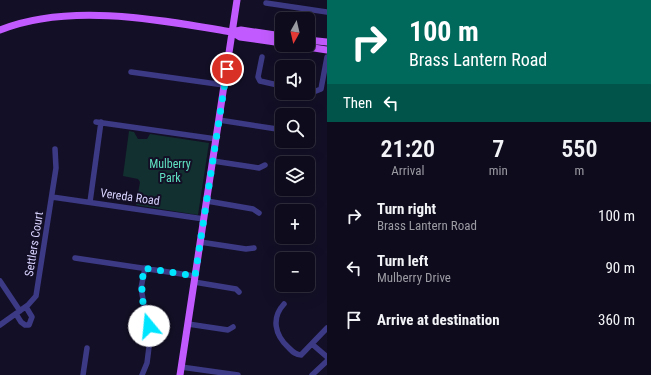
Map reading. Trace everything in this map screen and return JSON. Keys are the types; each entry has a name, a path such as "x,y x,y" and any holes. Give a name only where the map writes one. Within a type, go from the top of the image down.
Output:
{"main road":[{"path":"180,375 237,0"},
{"path":"0,30 37,19 54,16 82,16 149,19 232,32 240,36 275,42"},
{"path":"232,32 241,30 275,35"},
{"path":"315,41 327,42"},
{"path":"315,48 327,50"}],"street":[{"path":"266,3 327,12"},
{"path":"262,57 258,77 260,82 275,85"},
{"path":"315,91 322,86 327,57"},
{"path":"131,72 224,85"},
{"path":"218,120 275,129"},
{"path":"90,202 98,122 216,139"},
{"name":"Settlers Court","path":"0,325 26,307 36,296 40,281 57,160 55,149"},
{"path":"213,161 259,168 265,165"},
{"name":"Vereda Road","path":"52,197 204,219"},
{"path":"207,201 253,208 258,213"},
{"path":"200,242 246,250 254,248"},
{"path":"75,258 144,268 236,289 239,292"},
{"path":"142,375 147,364 150,339 149,326 142,301 141,288 144,268"},
{"path":"0,281 18,312 21,322 25,325 29,324 32,317 26,307"},
{"path":"284,304 279,309 276,318 276,330 281,341 295,354 301,355 327,328"},
{"path":"188,324 228,330 233,328"},
{"path":"312,344 327,358"},
{"path":"83,375 87,348"},
{"path":"312,375 327,361"},
{"path":"181,367 238,375"}],"green space":[{"name":"Mulberry Park","path":"129,131 134,132 138,139 147,139 150,134 209,143 198,215 136,205 140,182 138,179 123,176"}],"route":[{"path":"149,326 142,301 141,288 144,268 195,276 227,69"}]}
